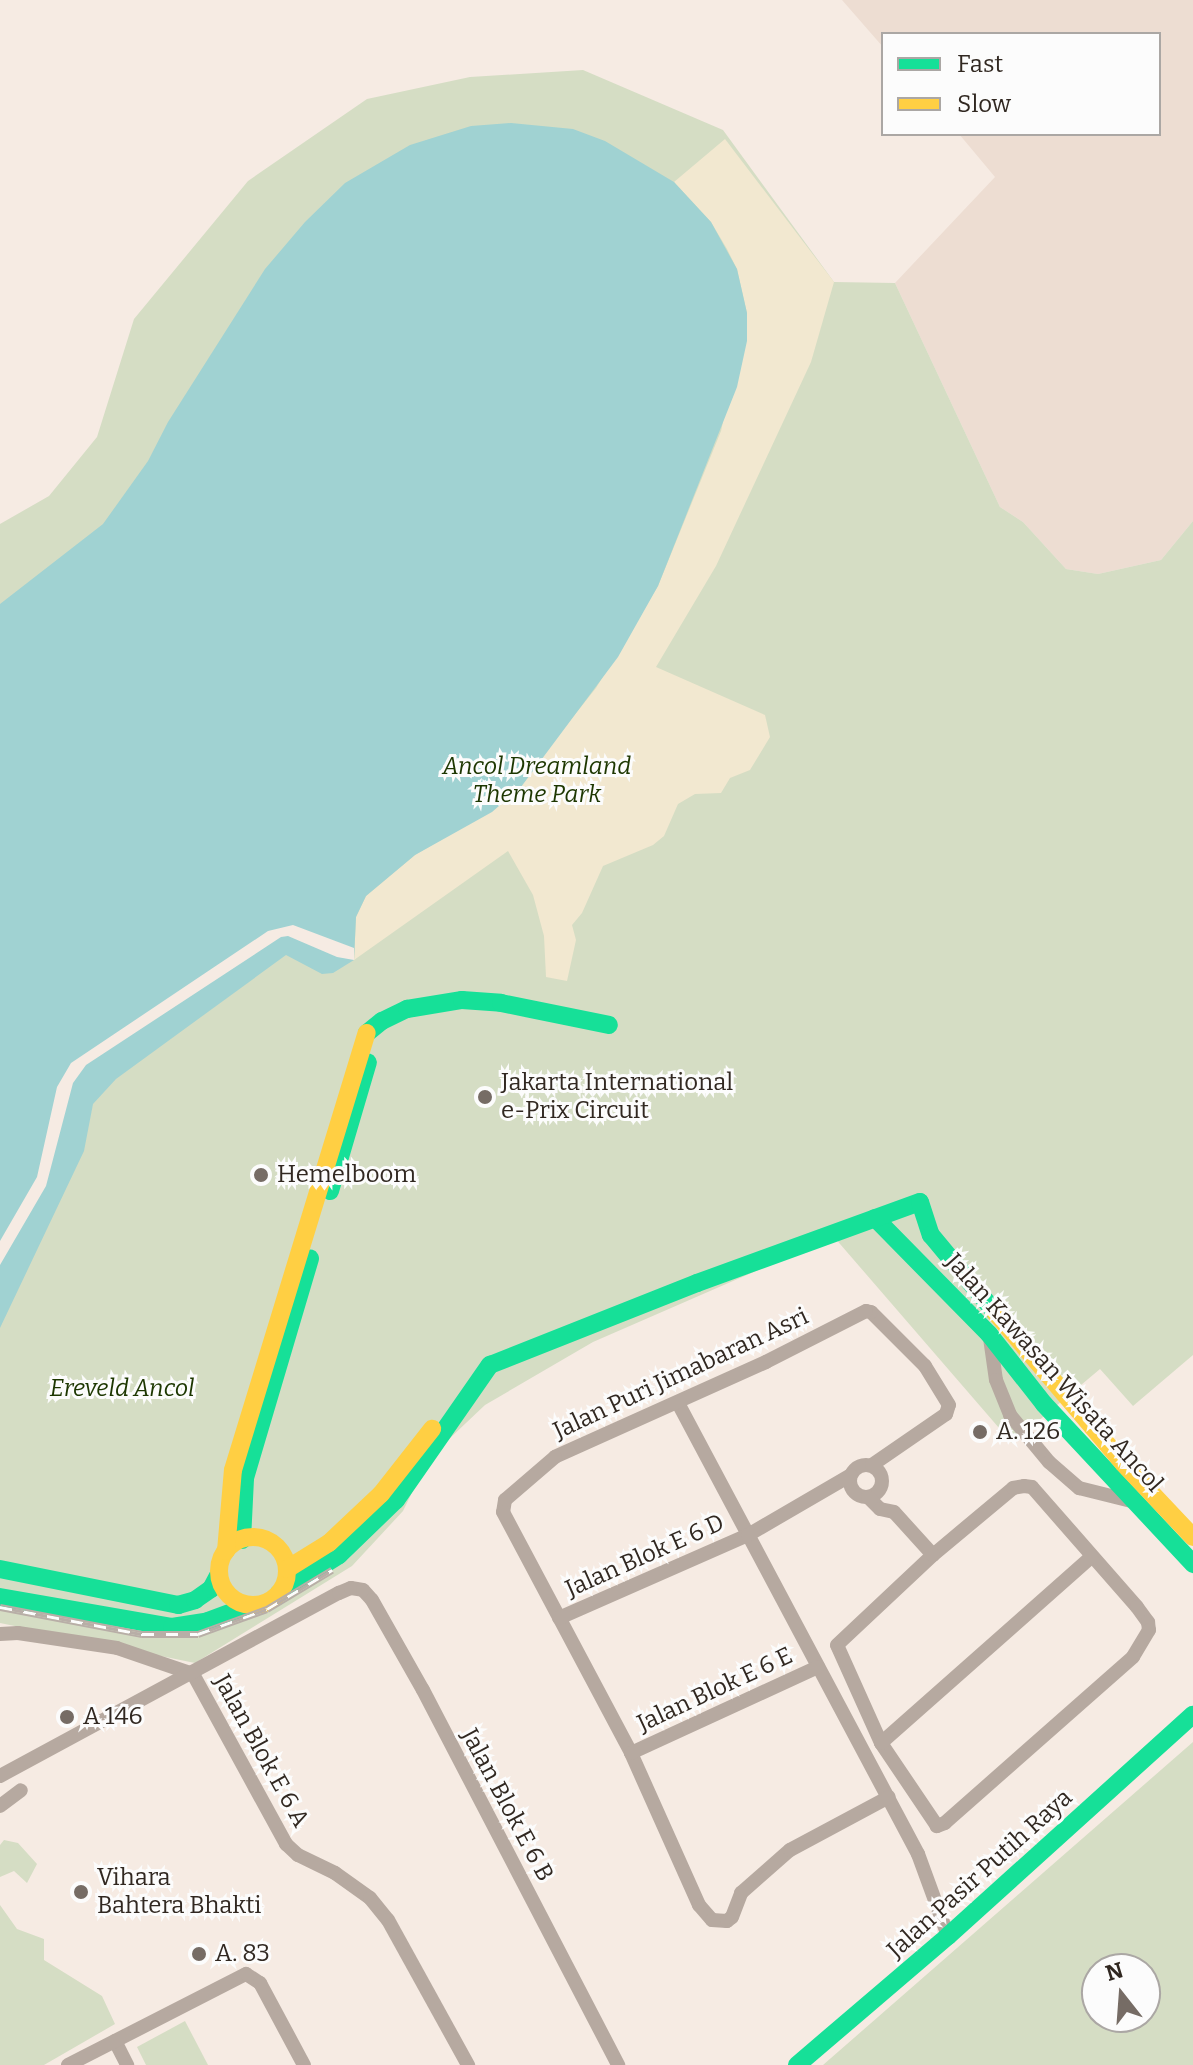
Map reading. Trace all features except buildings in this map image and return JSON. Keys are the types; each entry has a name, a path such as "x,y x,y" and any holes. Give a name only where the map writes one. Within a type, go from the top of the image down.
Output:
{"street":[{"path":"0,1569 178,1605 195,1600 211,1589 226,1551 233,1470 364,1036 382,1021 407,1009 462,1000 501,1003 609,1030 499,1013 461,1011 410,1019 386,1031 373,1045 245,1478 242,1540"},
{"name":"Jalan Kawasan Wisata Ancol","path":"1193,1537 1098,1434 957,1267 931,1235 920,1202 875,1218 989,1334 1044,1404 1193,1564"},
{"path":"0,1597 172,1627 208,1621 262,1604 339,1555 396,1500 490,1365 875,1218"},
{"path":"938,1281 957,1267"},
{"name":"Jalan Puri Jimabaran Asri","path":"872,1465 946,1414 948,1400 925,1366 871,1312 866,1311 678,1403 615,1427 555,1457 505,1500 505,1518 631,1753 699,1905 712,1920 727,1921 737,1910 741,1893 790,1850 889,1797"},
{"path":"989,1334 1002,1398 1010,1415 1049,1462 1079,1488 1139,1503"},
{"path":"279,1593 287,1569 329,1543 381,1494 440,1419 471,1390"},
{"path":"678,1403 918,1854 948,1936"},
{"path":"882,1487 868,1497 861,1497 851,1488 851,1475 860,1466 872,1465 882,1476 882,1487 891,1498 894,1512 933,1555"},
{"name":"Jalan Blok E 6 D","path":"559,1618 748,1535 851,1475"},
{"path":"1032,1487 1148,1622 1144,1642 1133,1657 945,1823 934,1825 881,1743 837,1645 933,1555 1013,1488 1032,1487"},
{"path":"868,1497 880,1509 894,1512"},
{"path":"226,1551 242,1540 262,1538 275,1545 287,1569"},
{"path":"881,1743 1091,1557"},
{"path":"219,1574 229,1595 251,1605"},
{"name":"Jalan Blok E 6 B","path":"193,1674 339,1593 351,1588 363,1590 372,1600 618,2065"},
{"path":"0,1634 18,1633 117,1648 193,1674"},
{"name":"Jalan Blok E 6 E","path":"631,1753 818,1667"},
{"path":"0,1776 193,1674"},
{"name":"Jalan Blok E 6 A","path":"193,1674 286,1844 298,1855 335,1873 370,1898 388,1920 468,2065"},
{"name":"Jalan Pasir Putih Raya","path":"797,2065 948,1936 1193,1715"},
{"path":"0,1806 21,1790"},
{"path":"68,2065 246,1974 255,1977 304,2065"},
{"path":"115,2041 127,2065"}],"shaded area":[{"path":"842,0 1193,0 1193,521 1161,560 1098,574 1066,569 1023,522 1000,507 895,283 995,177 961,136 1161,136 1161,32 881,32 881,45"}],"green space":[{"name":"Ancol Dreamland Theme Park","path":"583,70 723,130 834,282 895,283 1000,507 1023,522 1066,569 1098,574 1161,560 1193,521 1193,1355 1133,1406 1100,1369 1012,1443 834,1237 593,1342 485,1405 429,1458 403,1511 352,1566 195,1663 0,1623 0,524 49,496 97,437 134,319 248,181 367,99 470,77"},
{"path":"1193,1742 1193,2065 823,2065"},
{"path":"4,1840 18,1843 37,1864 27,1883 14,1871 0,1877 0,1845"},
{"path":"0,1905 17,1929 44,1939 44,1960 102,1996 115,2024 44,2065 0,2065"},
{"path":"185,2021 208,2065 146,2065 137,2047"}],"sand":[{"path":"725,139 834,282 811,362 716,566 656,667 765,715 770,737 750,770 730,778 721,793 695,794 678,804 664,836 653,845 603,866 582,913 572,925 576,940 567,981 546,977 544,936 533,895 508,851 354,960 356,917 366,896 415,855 506,801 596,688 658,586 721,431 747,313 737,269 727,249 711,222 674,182"}],"water":[{"path":"511,123 573,129 605,141 674,182 711,222 737,269 747,313 747,341 737,387 658,586 618,657 521,787 492,812 415,855 366,896 356,917 354,960 333,973 322,974 286,955 116,1079 93,1104 84,1151 0,1328 0,604 103,524 148,461 168,422 265,269 305,222 345,183 410,145 471,126"}],"pier":[{"path":"293,925 354,948 354,960 337,957 288,936 281,937 86,1065 73,1083 46,1186 0,1265 0,1241 37,1177 57,1087 71,1063 268,931"}],"railway":[{"path":"0,1607 142,1634 198,1634 267,1609 332,1570"}],"traffic: fast":[{"path":"367,1033 382,1021 407,1009 462,1000 501,1003 609,1025"},
{"path":"330,1191 368,1062"},
{"path":"279,1593 339,1555 396,1500 490,1365 697,1283 920,1202 931,1235 995,1312"},
{"path":"875,1218 989,1334 1044,1404 1193,1564"},
{"path":"242,1540 245,1478 310,1258"},
{"path":"0,1569 178,1605 195,1600 211,1589 219,1574"},
{"path":"0,1597 172,1627 208,1621 251,1605"},
{"path":"797,2065 948,1936 1193,1715"}],"traffic: slow":[{"path":"226,1551 233,1470 367,1033"},
{"path":"995,1312 1123,1463 1193,1537"},
{"path":"287,1569 329,1543 381,1494 432,1429"},
{"path":"253,1537 277,1547 287,1571 277,1595 253,1605 229,1595 219,1571 229,1547 253,1537"}],"place":[{"name":"Jakarta International e-Prix Circuit","path":"485,1097"},
{"name":"Hemelboom","path":"261,1175"},
{"name":"A. 126","path":"980,1432"},
{"name":"A 146","path":"67,1717"},
{"name":"Vihara Bahtera Bhakti","path":"81,1892"},
{"name":"A. 83","path":"199,1954"}],"park label":[{"name":"Ereveld Ancol","path":"122,1389"}]}
